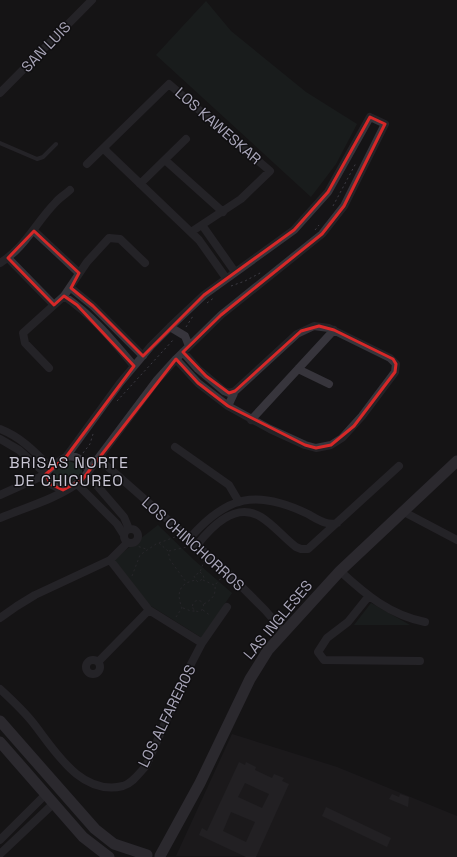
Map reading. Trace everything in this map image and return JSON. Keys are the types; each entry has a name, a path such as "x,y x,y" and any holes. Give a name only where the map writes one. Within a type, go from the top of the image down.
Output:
{"street":[{"name":"SAN LUIS","path":"0,93 92,0"},
{"name":"LOS KAWESKAR","path":"87,164 169,84 270,171 241,200 191,232"},
{"path":"0,495 48,471 66,457 134,366 170,327 204,295 228,282 235,272 294,230 328,192 370,117 385,124 344,206 322,234 221,315 176,359 158,380 88,473 77,484 0,518"},
{"name":"LOS KAWESKAR","path":"140,184 186,139"},
{"path":"105,147 106,151 191,232 213,258 228,282"},
{"path":"165,160 223,212"},
{"path":"0,263 8,258 34,231 56,201 70,190"},
{"path":"202,225 235,272"},
{"path":"34,231 79,273"},
{"path":"49,368 25,343 23,333 64,296 92,256 109,238 120,239 146,263"},
{"path":"8,258 54,305"},
{"path":"71,288 93,306 143,356"},
{"path":"64,296 77,305 96,323 134,366"},
{"path":"176,359 198,383 228,406 251,420 305,445 316,448 326,447 336,442 354,426 395,372 396,364 390,358 334,330 324,326 314,326 301,331 235,391 228,406"},
{"path":"170,327 185,336 186,349 198,369 224,391 229,393 235,391"},
{"path":"251,420 334,330"},
{"path":"298,369 329,384"},
{"path":"0,429 15,435 24,442 48,471 50,484 63,490"},
{"path":"0,439 19,450 48,471"},
{"path":"175,447 229,485 239,502"},
{"path":"66,457 76,457 81,460 88,473 124,517 128,538"},
{"name":"LOS CHINCHORROS","path":"99,459 226,571 265,610 284,632"},
{"name":"LAS INGLESES","path":"160,857 200,783 250,679 268,650 340,571 457,461"},
{"path":"197,545 210,530 225,518 241,512 256,515 301,549 311,547 399,466"},
{"path":"77,484 117,524 128,538"},
{"path":"256,515 261,499"},
{"path":"186,536 216,513 239,502 261,499 280,502 330,524 337,523"},
{"path":"404,512 457,540"},
{"path":"321,520 325,526 323,535"},
{"path":"0,618 23,602 110,560 128,538"},
{"path":"110,560 149,610 202,643"},
{"path":"340,571 368,597 399,614 425,622"},
{"path":"368,597 348,622 327,638 318,652 324,660 420,661"},
{"name":"LOS ALFAREROS","path":"0,689 34,723 47,743 67,766 80,776 94,783 109,786 124,786 134,779 146,766 190,666 202,643 228,607"},
{"path":"98,662 149,610"},
{"path":"0,721 95,829 114,844 146,856 154,854 160,857"},
{"path":"0,742 83,837 109,857"},
{"path":"0,840 46,795"},
{"path":"0,854 53,804"}],"lane":[{"path":"0,143 37,159 43,157 56,144"}],"path":[{"path":"332,208 357,161"},
{"path":"313,232 323,220"},
{"path":"228,282 250,279 268,268"},
{"path":"207,303 216,296"},
{"path":"116,402 167,346 181,333 197,311"},
{"path":"76,457 88,447 94,430"},
{"path":"128,584 135,570 138,558 146,549 159,543 186,536"},
{"path":"128,538 146,549"},
{"path":"159,543 168,551 170,560 186,582"},
{"path":"168,551 197,545"},
{"path":"196,580 195,574 200,572 207,554"},
{"path":"202,610 204,604 212,599 215,592 215,585 226,571"},
{"path":"200,572 204,576 202,580"},
{"path":"215,585 202,580 186,582 182,586 179,600 182,608 191,612 202,610 218,621"},
{"path":"195,611 192,606 194,602 199,600 204,604"},
{"path":"171,624 182,608"}],"highlighted area":[{"path":"370,117 385,124 344,206 322,234 221,315 183,352 206,376 229,393 235,391 301,331 319,326 334,330 393,359 396,364 395,372 354,426 331,445 316,448 305,445 228,406 198,383 176,359 82,480 63,490 56,488 50,484 46,474 66,457 134,366 77,305 64,296 54,305 8,258 34,231 79,273 71,288 93,306 143,356 204,295 294,230 328,192"}],"shaded area":[{"path":"206,1 231,31 306,92 357,124 336,164 311,197 156,55"},
{"path":"69,461 79,465 82,469 82,475 66,485 56,483 52,477 54,470"},
{"path":"158,525 194,560 232,593 202,638 151,606 113,560"},
{"path":"371,603 410,625 354,625"},
{"path":"232,734 337,767 457,816 457,857 176,856"}],"building":[{"path":"239,762 245,765 246,762 256,767 255,770 272,778 274,774 284,778 282,781 289,784 256,857 246,857 199,835 202,828 207,831","holes":["245,783 269,794 262,808 238,797","231,812 255,822 246,842 223,831"]},
{"path":"392,794 399,797 400,794 409,797 408,807 389,799"},
{"path":"326,807 391,838 387,847 322,816"}],"district":[{"name":"BRISAS NORTE DE CHICUREO","path":"69,471"}]}
